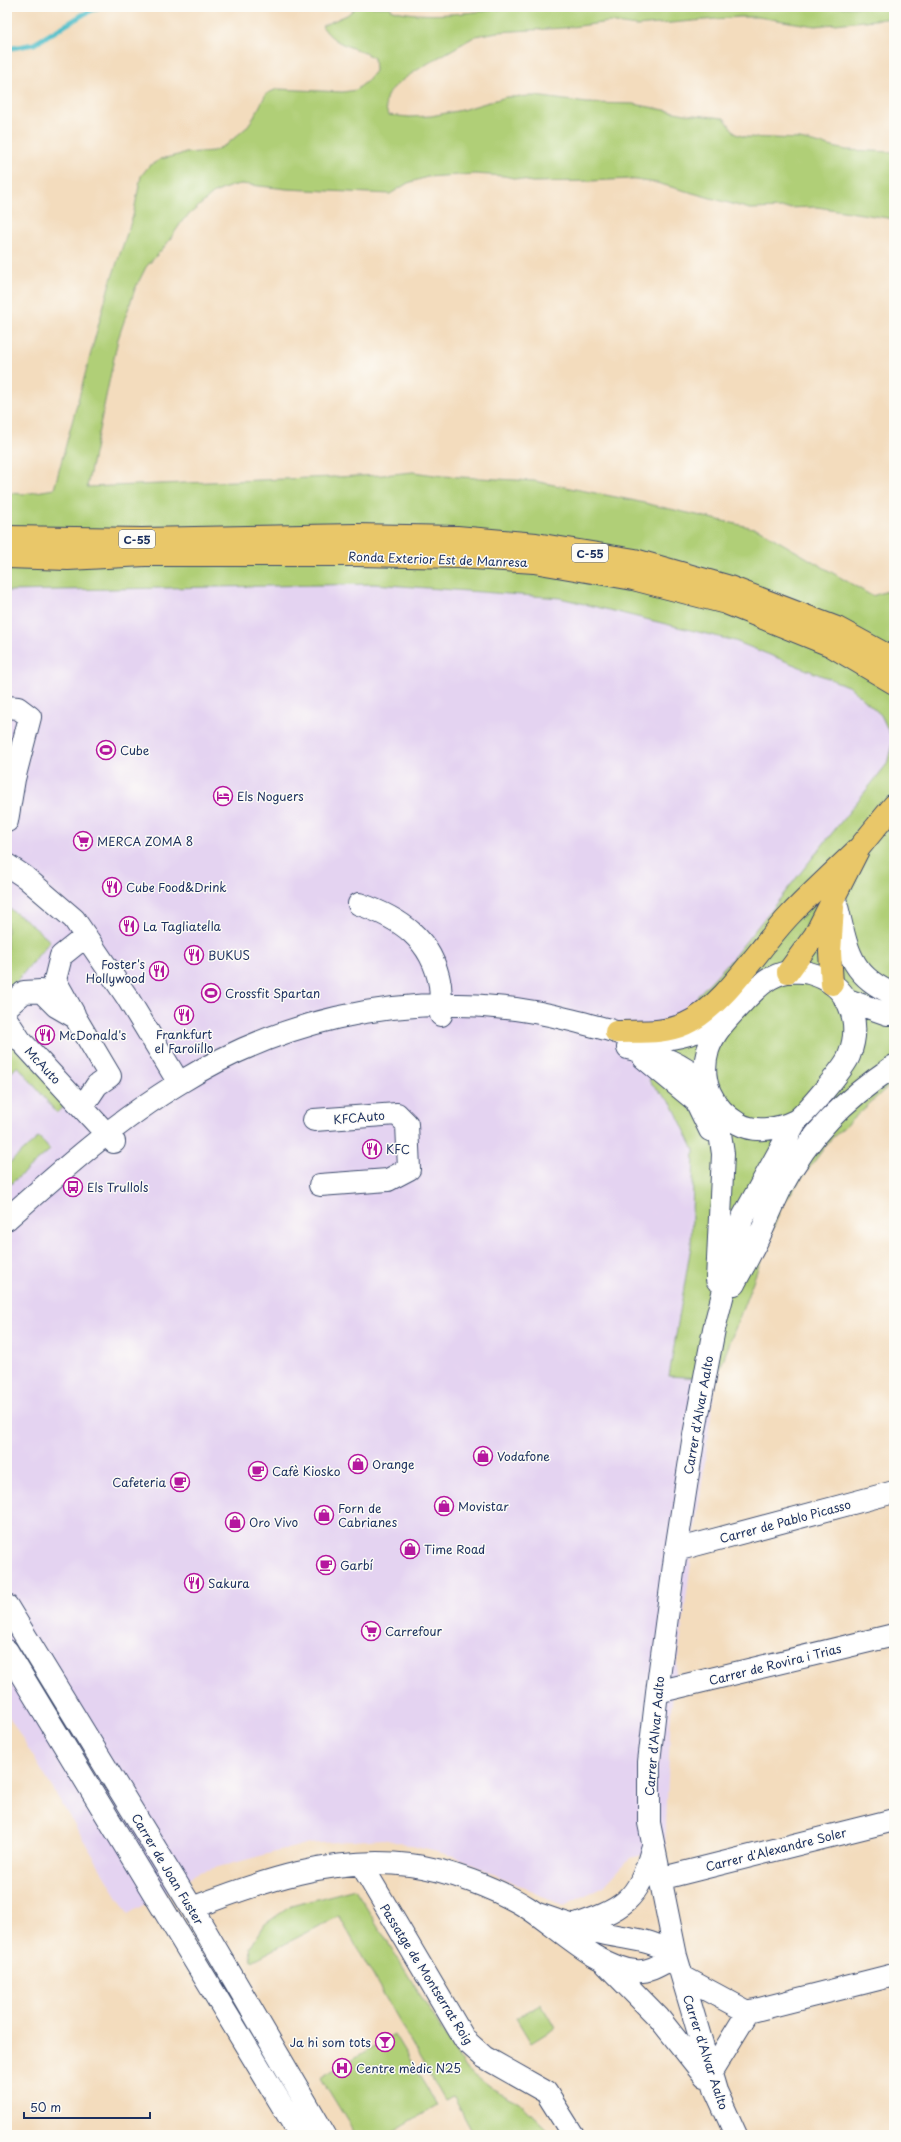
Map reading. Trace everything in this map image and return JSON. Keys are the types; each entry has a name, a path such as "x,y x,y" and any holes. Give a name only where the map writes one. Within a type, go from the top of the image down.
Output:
{"highway":[{"name":"Ronda Exterior Est de Manresa","path":"7,537 142,538 364,535 457,537 536,544 635,560 727,586 837,628 894,659"},
{"name":"Ronda Exterior Est de Manresa","path":"7,557 68,558 145,556 357,555 458,557 534,562 633,579 726,604 830,645 894,682"},
{"path":"869,667 894,694"},
{"path":"620,1039 662,1031 685,1024 706,1011 741,974 789,916 859,848 894,804"},
{"path":"788,972 815,935 859,848"},
{"path":"834,896 830,952 839,991"}],"street":[{"path":"7,707 18,708 30,717 14,780 7,821"},
{"path":"7,865 25,877 74,919 127,997 179,1083"},
{"path":"834,896 851,958 862,975 881,989 894,994"},
{"path":"359,904 396,919 418,938 430,956 438,978 441,1010"},
{"path":"83,1106 97,1085 110,1076 55,980 61,956 86,936"},
{"path":"707,1085 708,1049 724,1021 765,982 776,974 788,972 808,972 839,991 887,1014 894,1014"},
{"path":"7,1007 24,992 41,991 56,1006 75,1017"},
{"name":"Carrer d'Alvar Aalto","path":"736,2135 713,2083 676,1956 659,1879 649,1822 649,1762 656,1692 676,1550 694,1435 714,1329 742,1219 796,1121 830,1084 848,1058 853,1041 853,1014 839,991"},
{"path":"7,1219 179,1083 238,1051 288,1030 376,1009 414,1005 441,1010"},
{"path":"7,1233 111,1138 188,1091 251,1057 280,1045 355,1026 441,1010 507,1008 620,1039 662,1056 686,1068 707,1085"},
{"name":"McAuto","path":"7,1020 20,1040 83,1106 111,1138"},
{"path":"620,1039 650,1040 685,1037 724,1021"},
{"path":"620,1039 652,1062 696,1101 704,1115 711,1134 722,1180"},
{"path":"830,1084 894,1057"},
{"name":"Carrer d'Alvar Aalto","path":"714,1329 771,1207 797,1161 835,1112 861,1089 894,1066"},
{"name":"Carrer d'Alvar Aalto","path":"707,1085 716,1106 723,1154 714,1329"},
{"path":"716,1106 740,1124 762,1129 773,1128 796,1121"},
{"name":"KFCAuto","path":"314,1120 397,1114 407,1124 409,1169 388,1180 320,1185"},
{"name":"Carrer de Pablo Picasso","path":"676,1550 894,1492"},
{"name":"Carrer de Joan Fuster","path":"7,1606 192,1908 325,2135"},
{"name":"Carrer de Rovira i Trias","path":"656,1692 894,1635"},
{"name":"Carrer de Joan Fuster","path":"7,1651 300,2135"},
{"name":"Carrer d'Alexandre Soler","path":"659,1879 894,1820"},
{"path":"573,1926 619,1909 630,1899 647,1869 653,1848"},
{"path":"192,1908 287,1875 333,1866 361,1864 409,1864 443,1871 491,1890 538,1914 573,1926 656,1943 676,1956"},
{"name":"Passatge de Montserrat Roig","path":"361,1864 465,2040 484,2057 546,2092 573,2135"},
{"path":"538,1914 603,1960 659,2018 713,2083 748,2012"},
{"path":"603,1960 634,1971 644,1971 676,1956"},
{"path":"683,1977 748,2012 894,1975"}],"shaded area":[{"path":"375,584 560,598 735,641 850,687 881,715 893,740 887,764 732,959 699,994 649,1081 672,1104 694,1150 691,1246 669,1376 716,1379 671,1709 665,1849 630,1858 604,1886 564,1906 454,1856 383,1839 306,1844 199,1872 128,1914 7,1713 7,591"}],"green space":[{"path":"357,7 390,7 392,10 406,13 455,14 518,7 894,7 894,18 815,26 758,17 739,17 636,26 609,22 564,28 497,32 476,36 423,66 392,89 387,96 385,104 388,115 409,117 431,116 462,110 506,97 535,96 587,103 634,104 685,114 724,118 736,134 745,137 800,139 846,150 894,152 894,219 817,207 750,209 657,183 629,179 532,182 504,176 475,174 427,177 408,183 390,194 287,189 241,184 231,186 214,193 183,220 166,245 146,267 135,289 118,339 87,487 383,475 413,472 442,476 534,481 631,500 758,529 872,596 894,589 894,1081 830,1140 782,1205 716,1379 669,1376 691,1246 694,1150 672,1104 649,1081 699,994 732,959 887,764 893,740 881,715 850,687 735,641 560,598 375,584 7,591 7,493 25,494 54,489 109,286 133,216 141,176 149,166 161,159 186,153 213,151 226,145 246,128 254,117 266,94 277,89 343,92 356,90 366,82 375,71 374,58 340,42 328,33 322,26 347,15"},
{"path":"7,907 27,921 50,941 7,993"},
{"path":"7,1034 67,1104 57,1113 18,1066 7,1076"},
{"path":"39,1137 50,1150 7,1187 7,1165"},
{"path":"355,1889 465,2068 491,2088 519,2102 553,2135 474,2135 453,2096 444,2100 339,1916 252,1961 250,1948 265,1924 291,1906"},
{"path":"541,2004 555,2028 531,2043 516,2018"},
{"path":"394,2034 437,2105 387,2135 356,2135 321,2078"}],"waterway":[{"path":"7,49 34,44 84,14 99,7"}],"place":[{"name":"Cube","path":"106,750"},
{"name":"Els Noguers","path":"223,796"},
{"name":"MERCA ZOMA 8","path":"83,841"},
{"name":"Cube Food&Drink","path":"112,887"},
{"name":"La Tagliatella","path":"129,926"},
{"name":"BUKUS","path":"194,955"},
{"name":"Foster's Hollywood","path":"159,971"},
{"name":"Crossfit Spartan","path":"211,993"},
{"name":"Frankfurt el Farolillo","path":"184,1015"},
{"name":"McDonald's","path":"45,1035"},
{"name":"KFC","path":"372,1149"},
{"name":"Els Trullols","path":"73,1187"},
{"name":"Vodafone","path":"483,1456"},
{"name":"Orange","path":"358,1464"},
{"name":"Cafè Kiosko","path":"258,1471"},
{"name":"Cafeteria","path":"180,1482"},
{"name":"Movistar","path":"444,1506"},
{"name":"Forn de Cabrianes","path":"324,1515"},
{"name":"Oro Vivo","path":"235,1522"},
{"name":"Time Road","path":"410,1549"},
{"name":"Garbí","path":"326,1565"},
{"name":"Sakura","path":"194,1583"},
{"name":"Carrefour","path":"371,1631"},
{"name":"Ja hi som tots","path":"385,2042"},
{"name":"Centre mèdic N25","path":"342,2068"}]}
